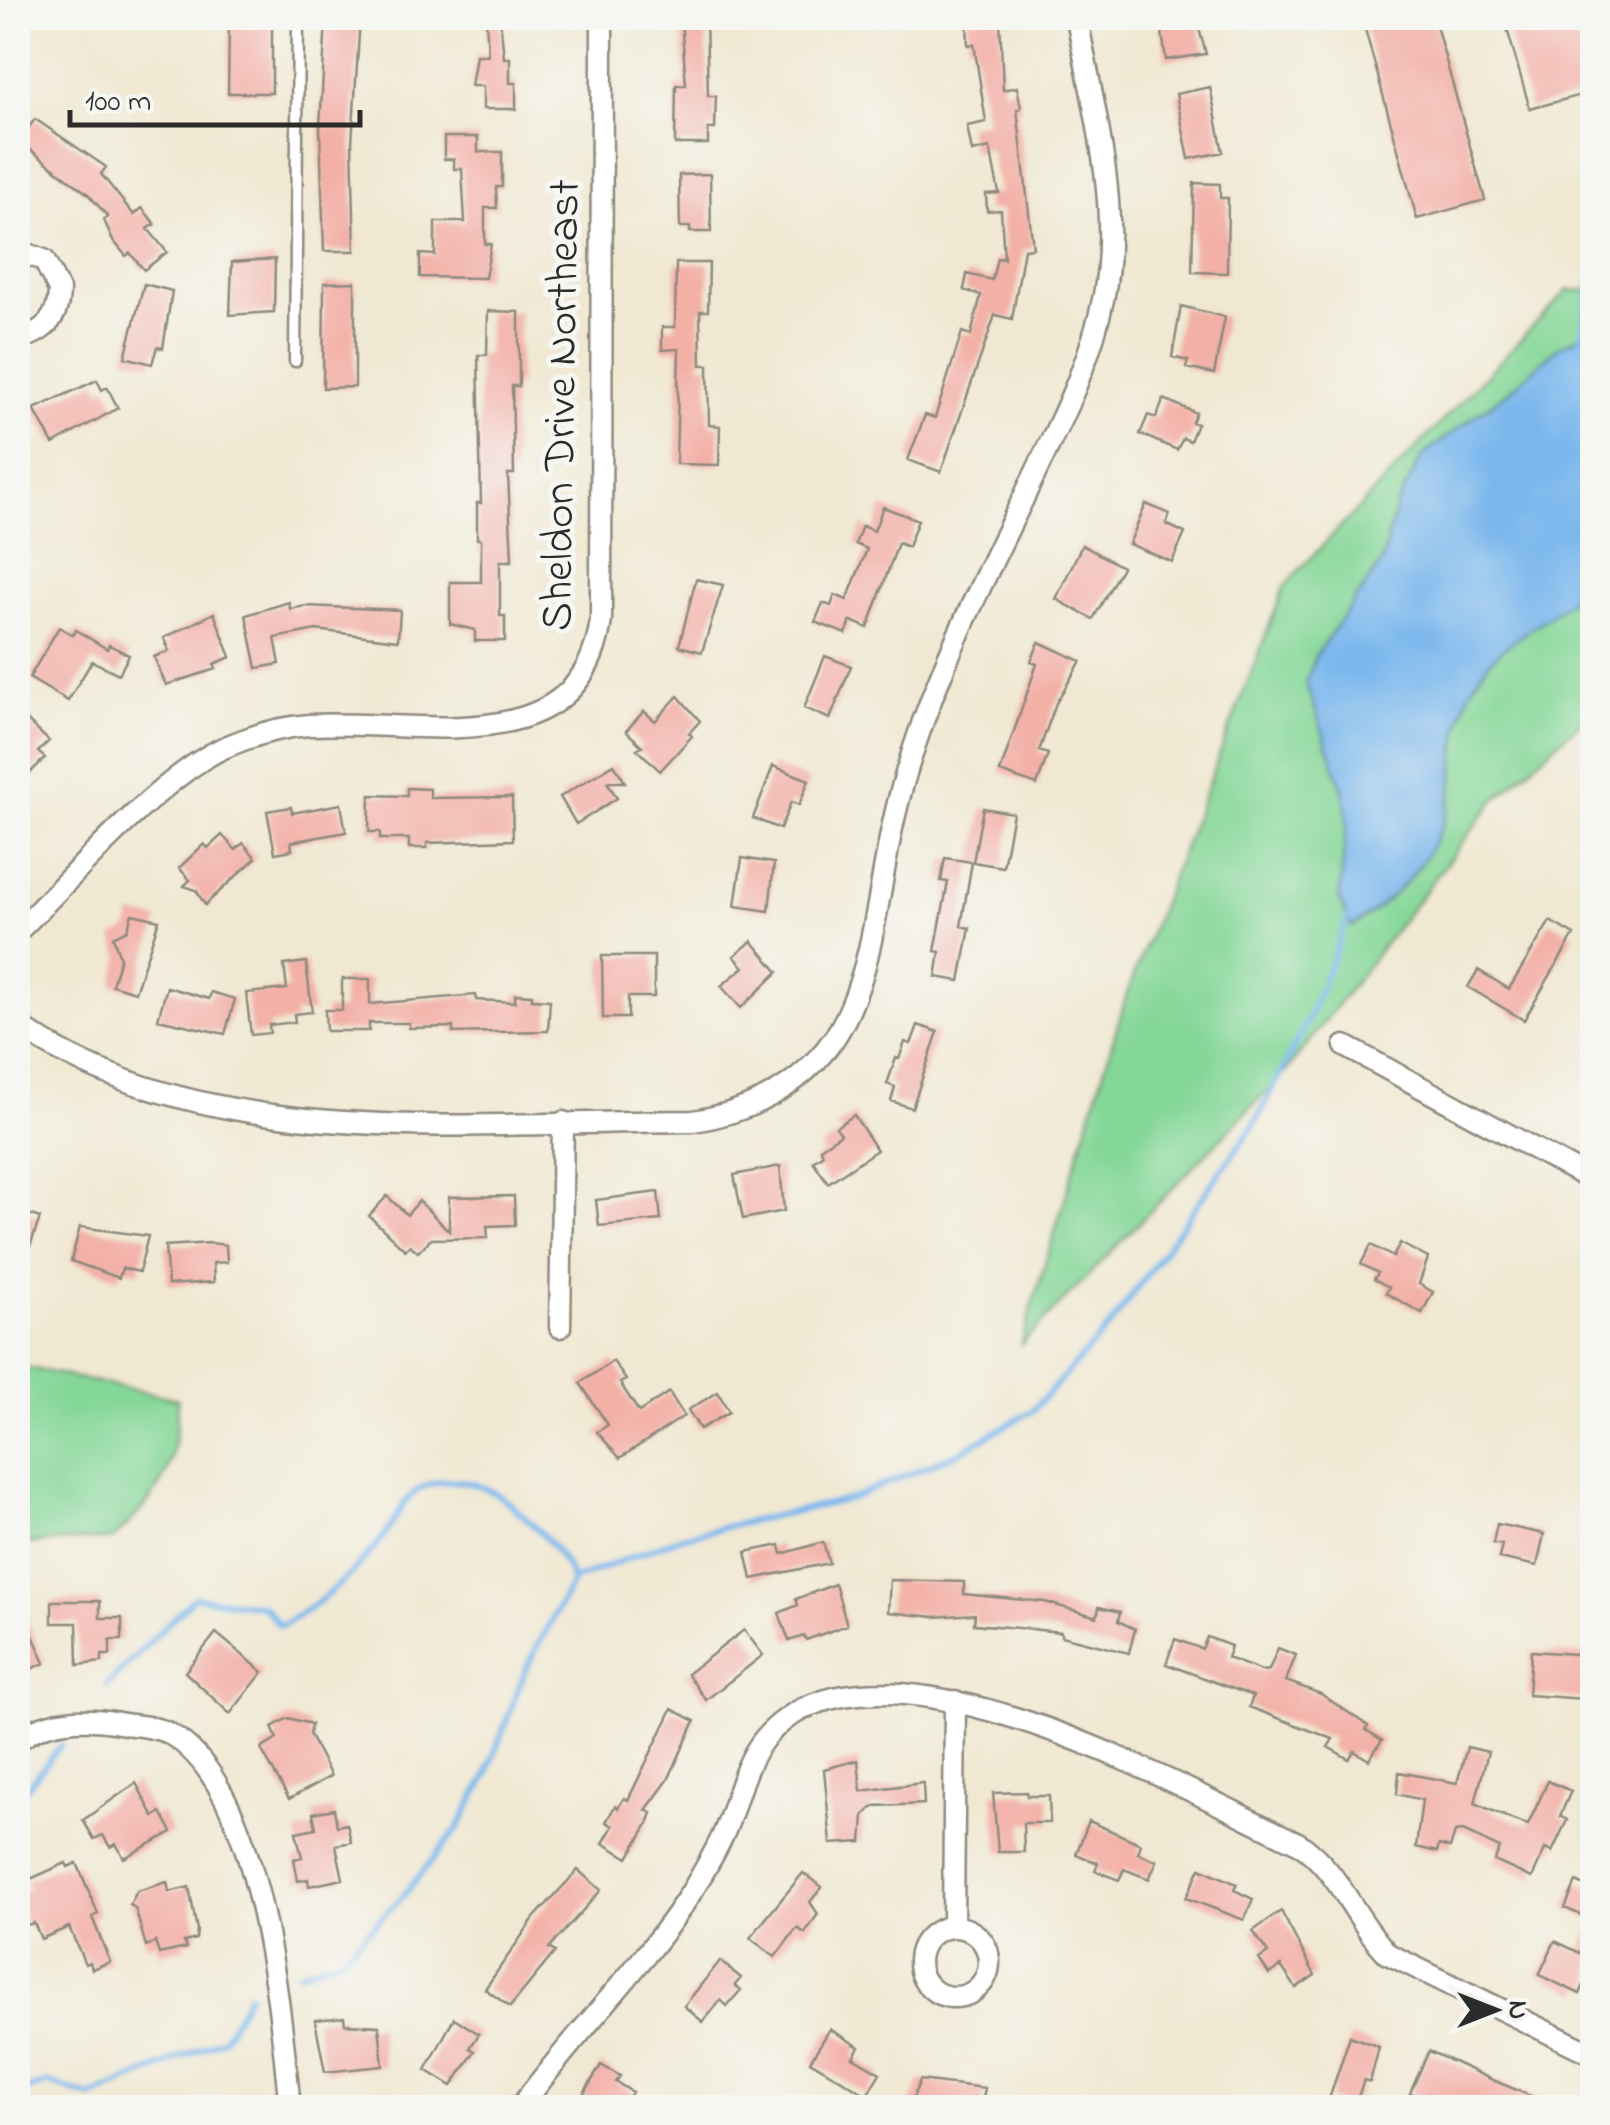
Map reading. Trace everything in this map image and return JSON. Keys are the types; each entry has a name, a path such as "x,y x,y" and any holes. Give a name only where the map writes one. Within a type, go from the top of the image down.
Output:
{"street":[{"name":"Sheldon Drive Northeast","path":"18,931 170,784 220,750 263,733 307,725 517,722 558,703 587,670 598,646 601,620 602,18"},
{"path":"18,1025 55,1052 111,1077 174,1096 258,1112 356,1121 693,1121 749,1108 810,1068 834,1038 852,1004 869,945 895,814 924,716 961,625 1073,396 1104,294 1108,192 1077,18"},
{"path":"18,251 44,260 59,290 49,322 31,336 18,338"},
{"path":"1345,1046 1592,1180"},
{"path":"560,1327 563,1122"},
{"path":"520,2108 693,1889 724,1832 752,1757 768,1735 809,1707 846,1694 881,1691 955,1702 1050,1729 1298,1843 1332,1872 1365,1931 1388,1954 1592,2054"},
{"path":"952,1927 955,1702"},
{"path":"18,1740 49,1722 104,1720 167,1732 188,1747 217,1781 239,1823 268,1948 290,2108"}],"lane":[{"path":"295,360 298,18"}],"green space":[{"path":"1568,290 1592,291 1592,646 1588,715 1494,801 1289,1068 1020,1346 1128,991 1285,585"},
{"path":"25,1367 178,1399 174,1444 164,1478 144,1507 113,1539 18,1544 18,1372"}],"water":[{"path":"1592,331 1592,574 1567,603 1505,648 1479,676 1461,719 1451,795 1438,836 1402,886 1352,927 1339,899 1347,821 1344,793 1306,683 1315,656 1382,562 1396,506 1423,455 1515,386 1558,347"}],"building":[{"path":"229,18 272,18 272,93 228,93"},
{"path":"326,18 360,18 352,143 355,251 324,251 320,128"},
{"path":"486,18 500,18 504,58 510,58 510,83 516,83 516,109 483,109 483,86 471,86 476,55 488,55"},
{"path":"681,18 706,18 708,96 716,96 715,129 708,129 708,144 675,144 676,85 686,85"},
{"path":"967,18 1000,18 1003,90 1017,87 1021,108 1017,109 1033,248 1024,249 1012,319 995,315 941,472 908,460 925,415 935,418 962,332 971,335 981,295 964,290 967,274 992,280 997,258 1004,259 1001,210 987,211 986,194 999,193 990,148 972,152 967,126 986,122 974,44 968,45"},
{"path":"1160,18 1196,18 1206,54 1166,60"},
{"path":"1362,18 1434,18 1485,200 1417,219"},
{"path":"1504,18 1578,18 1592,68 1592,92 1530,109"},
{"path":"1210,87 1223,152 1189,159 1176,94"},
{"path":"35,119 106,167 101,174 134,215 142,208 155,224 148,229 167,252 144,270 130,253 126,256 112,239 104,220 108,217 88,194 19,141"},
{"path":"444,137 478,137 478,152 502,152 502,187 496,187 497,208 485,208 485,244 491,244 485,278 420,277 420,254 435,255 435,222 465,222 462,169 454,169 454,159 444,159"},
{"path":"710,174 711,232 690,232 690,227 680,227 679,175"},
{"path":"1194,183 1220,184 1220,198 1228,198 1227,273 1192,272"},
{"path":"275,259 274,312 230,315 232,262"},
{"path":"676,263 709,263 708,311 700,311 701,365 708,365 709,425 720,426 719,465 676,464 679,349 662,350 662,327 675,327"},
{"path":"355,282 355,387 323,388 324,283"},
{"path":"144,284 172,291 163,348 157,347 152,364 125,357"},
{"path":"1181,306 1225,317 1214,374 1186,368 1188,361 1172,357"},
{"path":"488,311 519,312 519,386 512,386 514,474 508,474 512,561 500,561 500,616 505,616 505,641 475,641 475,630 450,624 450,582 481,582 481,539 477,539 477,503 481,503 478,355 487,355"},
{"path":"97,380 102,390 107,387 118,408 53,444 34,409"},
{"path":"1164,399 1196,413 1192,422 1197,424 1190,441 1183,438 1177,450 1140,434 1148,415 1156,418"},
{"path":"1146,504 1170,514 1166,524 1185,533 1172,562 1129,544"},
{"path":"883,507 918,520 908,547 898,543 868,628 851,621 846,634 815,622 823,603 831,606 835,595 847,600 867,549 855,544 862,526 874,531"},
{"path":"1082,545 1122,567 1093,619 1056,599"},
{"path":"696,579 723,585 702,652 679,646"},
{"path":"289,602 290,609 306,606 400,610 398,640 316,630 275,638 280,664 257,668 246,615"},
{"path":"214,613 231,657 214,664 216,669 166,685 154,657 169,651 164,638"},
{"path":"59,627 73,635 76,630 107,649 109,645 129,655 119,674 92,661 68,701 29,678"},
{"path":"1039,642 1081,661 1056,703 1039,751 1048,754 1037,785 1000,772 1037,664 1031,662"},
{"path":"825,656 851,666 830,719 804,708"},
{"path":"678,696 700,721 689,733 692,736 660,771 637,749 642,746 626,731 644,711 655,721"},
{"path":"18,712 49,741 38,752 45,758 18,785"},
{"path":"614,764 625,782 607,782 617,798 576,824 560,797"},
{"path":"773,766 809,780 799,805 791,802 780,829 753,818"},
{"path":"407,788 430,789 430,798 512,797 513,840 427,843 427,848 409,848 409,839 380,839 380,832 369,832 370,795 407,796"},
{"path":"341,804 346,832 291,842 292,850 275,853 267,811 291,807 292,813"},
{"path":"983,808 1013,813 1003,867 973,862"},
{"path":"222,835 236,850 243,843 256,858 205,905 196,890 184,886 190,880 179,868 204,844 208,848"},
{"path":"742,858 774,863 769,911 735,906"},
{"path":"945,858 972,862 961,926 970,928 960,981 936,977 940,952 935,951 948,882 941,881"},
{"path":"132,914 159,920 135,992 112,985 120,958 113,937 127,930"},
{"path":"1550,921 1574,935 1524,1020 1468,987 1478,970 1509,989"},
{"path":"752,941 778,972 741,1008 721,986 744,967 734,956"},
{"path":"602,956 654,956 654,997 628,997 628,1018 603,1018"},
{"path":"306,962 312,1012 294,1014 295,1022 269,1025 270,1033 251,1035 246,993 287,989 284,965"},
{"path":"342,979 370,979 370,1004 476,995 476,1000 515,1002 515,994 532,995 532,999 550,1000 548,1031 453,1033 453,1027 409,1028 409,1023 369,1023 369,1031 326,1031 325,1010 342,1010"},
{"path":"167,987 209,999 211,992 235,999 225,1034 158,1019"},
{"path":"918,1025 938,1032 912,1108 891,1101 895,1087 887,1084 896,1058 899,1059 905,1042 911,1044"},
{"path":"854,1115 877,1150 828,1183 813,1161 823,1154 820,1148 841,1134 836,1127"},
{"path":"780,1166 784,1211 743,1219 734,1175"},
{"path":"658,1192 661,1220 599,1226 596,1200"},
{"path":"387,1196 407,1215 419,1201 449,1231 449,1197 514,1196 515,1225 487,1226 488,1238 431,1239 418,1252 410,1245 405,1250 369,1216"},
{"path":"18,1210 40,1218 29,1249 18,1245"},
{"path":"80,1227 148,1236 139,1272 122,1268 119,1278 71,1261"},
{"path":"1400,1243 1428,1258 1419,1284 1433,1292 1422,1313 1386,1293 1389,1287 1374,1279 1378,1273 1361,1264 1371,1245 1393,1257"},
{"path":"226,1245 227,1262 213,1263 214,1282 168,1285 165,1246"},
{"path":"613,1361 626,1380 620,1383 639,1412 669,1392 684,1416 620,1458 597,1432 608,1425 580,1383"},
{"path":"718,1392 729,1412 700,1429 688,1410"},
{"path":"1497,1524 1544,1534 1537,1566 1499,1558 1502,1545 1493,1543"},
{"path":"823,1542 829,1563 752,1579 746,1552 780,1545 782,1554"},
{"path":"890,1580 964,1582 964,1594 1045,1602 1097,1617 1099,1607 1120,1612 1118,1621 1135,1629 1129,1653 1061,1636 1061,1632 974,1624 975,1614 934,1617 888,1612"},
{"path":"835,1584 847,1625 806,1640 804,1636 789,1641 779,1613 798,1605 796,1599"},
{"path":"18,1601 45,1663 29,1670 27,1666 18,1670"},
{"path":"52,1601 100,1601 100,1618 122,1618 122,1640 110,1640 110,1655 102,1655 102,1662 78,1665 77,1623 52,1623"},
{"path":"744,1630 763,1655 706,1700 687,1674"},
{"path":"216,1633 263,1672 230,1714 185,1672"},
{"path":"1207,1637 1231,1646 1227,1658 1262,1671 1269,1670 1278,1648 1296,1655 1286,1681 1321,1694 1368,1726 1366,1730 1382,1740 1369,1760 1354,1751 1349,1759 1328,1747 1333,1739 1249,1707 1253,1696 1166,1664 1175,1639 1202,1649"},
{"path":"1531,1651 1589,1655 1585,1699 1528,1695"},
{"path":"672,1709 695,1721 668,1780 646,1810 652,1813 648,1824 628,1858 603,1843 613,1826 606,1822 615,1806 618,1808 624,1798 628,1800"},
{"path":"288,1718 311,1724 309,1734 331,1776 289,1799 261,1749 277,1739 272,1727"},
{"path":"1467,1747 1488,1752 1475,1803 1513,1820 1528,1825 1548,1781 1571,1791 1560,1816 1567,1820 1552,1852 1545,1849 1532,1878 1494,1861 1500,1848 1463,1831 1455,1832 1450,1848 1439,1845 1437,1852 1416,1847 1422,1800 1397,1794 1399,1772 1457,1783"},
{"path":"858,1760 861,1791 923,1783 924,1804 874,1806 864,1815 862,1842 831,1844 824,1769"},
{"path":"136,1783 154,1817 161,1812 172,1832 124,1858 116,1844 110,1847 103,1835 94,1839 83,1820"},
{"path":"1027,1792 1027,1796 1049,1796 1050,1823 1023,1823 1024,1852 998,1852 993,1793"},
{"path":"334,1809 337,1826 347,1824 351,1842 336,1845 343,1879 309,1886 308,1879 298,1881 294,1859 302,1857 296,1832 316,1828 313,1813"},
{"path":"1089,1821 1141,1844 1138,1853 1157,1861 1149,1879 1124,1869 1119,1880 1095,1871 1098,1863 1076,1854"},
{"path":"66,1863 68,1867 77,1863 98,1914 92,1917 110,1962 92,1969 90,1962 85,1964 69,1927 41,1939 34,1923 27,1925 18,1902 18,1894 29,1889 26,1881"},
{"path":"1200,1868 1237,1884 1234,1890 1253,1899 1244,1920 1186,1898"},
{"path":"578,1870 601,1890 549,1948 555,1952 510,2007 485,1989 534,1918"},
{"path":"803,1873 822,1887 810,1902 818,1914 805,1933 797,1928 775,1957 750,1938"},
{"path":"167,1882 169,1892 189,1887 196,1939 184,1942 186,1948 159,1954 155,1942 146,1946 135,1908 130,1905 137,1891"},
{"path":"1576,1882 1592,1889 1592,1920 1565,1908"},
{"path":"1281,1911 1315,1975 1296,1988 1281,1966 1269,1974 1259,1959 1268,1953 1253,1931"},
{"path":"1592,1924 1592,1990 1584,1985 1580,1994 1539,1975 1555,1941 1580,1953"},
{"path":"720,1961 741,1978 735,1985 741,1990 727,2006 721,2000 703,2022 684,2006"},
{"path":"344,2017 345,2024 379,2026 383,2066 325,2072 315,2020"},
{"path":"454,2018 479,2034 470,2048 475,2051 452,2086 426,2070"},
{"path":"830,2029 859,2047 853,2057 880,2073 867,2095 810,2061"},
{"path":"1350,2036 1379,2047 1370,2082 1364,2080 1354,2108 1329,2099"},
{"path":"1429,2051 1559,2108 1443,2108 1410,2093"},
{"path":"601,2065 620,2076 616,2082 632,2092 623,2108 575,2108"},
{"path":"920,2080 985,2088 981,2108 909,2108"}],"waterway":[{"path":"1581,337 1592,279"},
{"path":"298,1973 342,1957 404,1895 458,1828 486,1777 526,1668 573,1580 681,1537 850,1499 956,1454 1032,1411 1110,1326 1254,1125 1307,1022 1348,918"},
{"path":"106,1686 194,1597 263,1606 280,1626 296,1617 362,1562 410,1497 435,1483 460,1481 506,1500 548,1541 573,1580"},
{"path":"18,1799 61,1745"},
{"path":"18,2092 49,2083 91,2097 223,2039 249,1994"}]}
